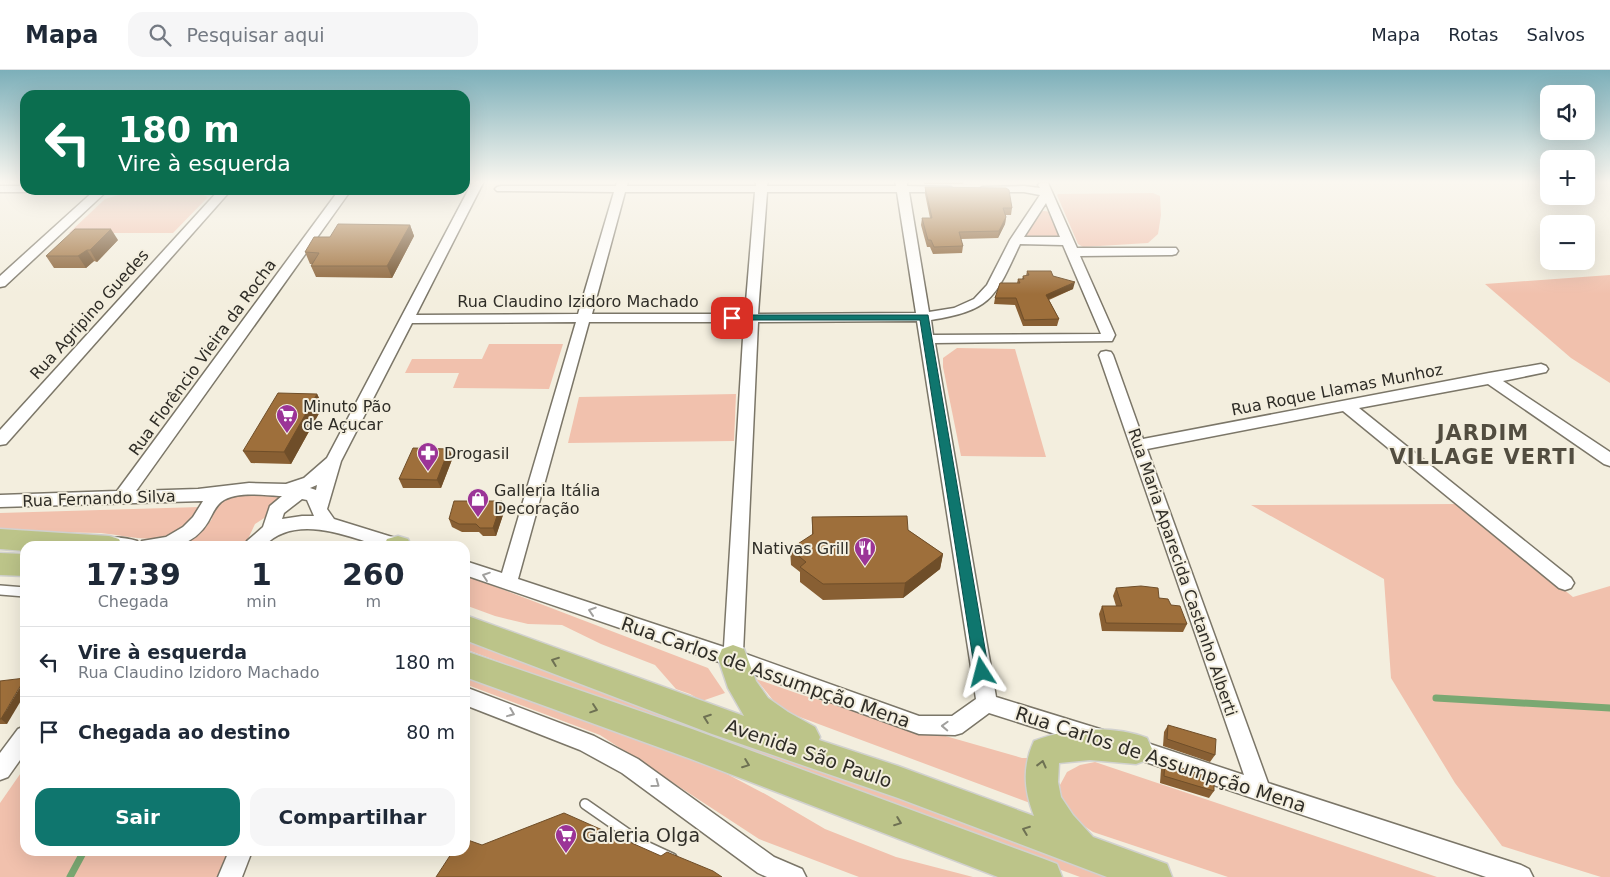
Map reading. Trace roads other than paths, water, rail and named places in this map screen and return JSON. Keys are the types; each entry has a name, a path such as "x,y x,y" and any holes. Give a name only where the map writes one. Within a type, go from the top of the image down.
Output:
{"main road":[{"path":"0,539 34,541"},
{"path":"0,564 20,565"},
{"name":"Avenida São Paulo","path":"470,629 712,720 898,782 1082,852 1154,877"},
{"path":"733,658 739,682 752,703 770,720 898,782"},
{"name":"Avenida São Paulo","path":"470,666 692,744 1044,877"},
{"path":"1082,852 1054,820 1043,795 1040,772 1045,752 1061,745 1080,744 1136,749"}],"street":[{"path":"0,283 71,219"},
{"name":"Rua Agripino Guedes","path":"0,440 198,219"},
{"name":"Rua Florêncio Vieira da Rocha","path":"123,496 324,219"},
{"path":"270,528 283,524 309,502 333,461 457,219"},
{"path":"508,583 613,219"},
{"path":"733,658 751,318 758,219"},
{"path":"908,219 987,703"},
{"name":"Rua Claudino Izidoro Machado","path":"406,319 584,320 925,317 957,312 979,302 993,287 1028,219"},
{"name":"Rua Maria Aparecida Castanho Alberti","path":"1059,219 1108,334 1106,346 1139,446 1260,790"},
{"path":"1016,240 1071,246 1172,251"},
{"path":"928,339 1106,346"},
{"name":"Rua Roque Llamas Munhoz","path":"1139,446 1345,405 1541,369"},
{"path":"1489,378 1610,460"},
{"path":"1345,405 1565,583"},
{"path":"333,461 310,482 298,488 309,502 388,541"},
{"name":"Rua Fernando Silva","path":"0,501 123,496 203,499 235,491 309,502"},
{"path":"173,541 198,524 203,499"},
{"path":"258,541 270,528 276,510 309,502"},
{"name":"Rua Carlos de Assumpção Mena","path":"470,570 733,658 919,725 955,726 987,703 1136,749 1521,877"},
{"path":"470,698 587,744 630,766 766,865 794,877"},
{"path":"0,770 20,743"},
{"path":"230,877 239,856"},
{"path":"766,865 806,877"}],"lane":[{"path":"0,590 20,592"},
{"path":"585,804 644,845 679,861"}],"waterway":[{"path":"1436,698 1610,708"},
{"path":"70,877 81,856"}],"place":[{"name":"Minuto Pão de Açucar","path":"287,434"},
{"name":"Drogasil","path":"428,472"},
{"name":"Galleria Itália Decoração","path":"478,518"},
{"name":"Nativas Grill","path":"865,567"},
{"name":"Galeria Olga","path":"566,854"}],"district":[{"name":"JARDIM VILLAGE VERTI","path":"1483,445"}]}
